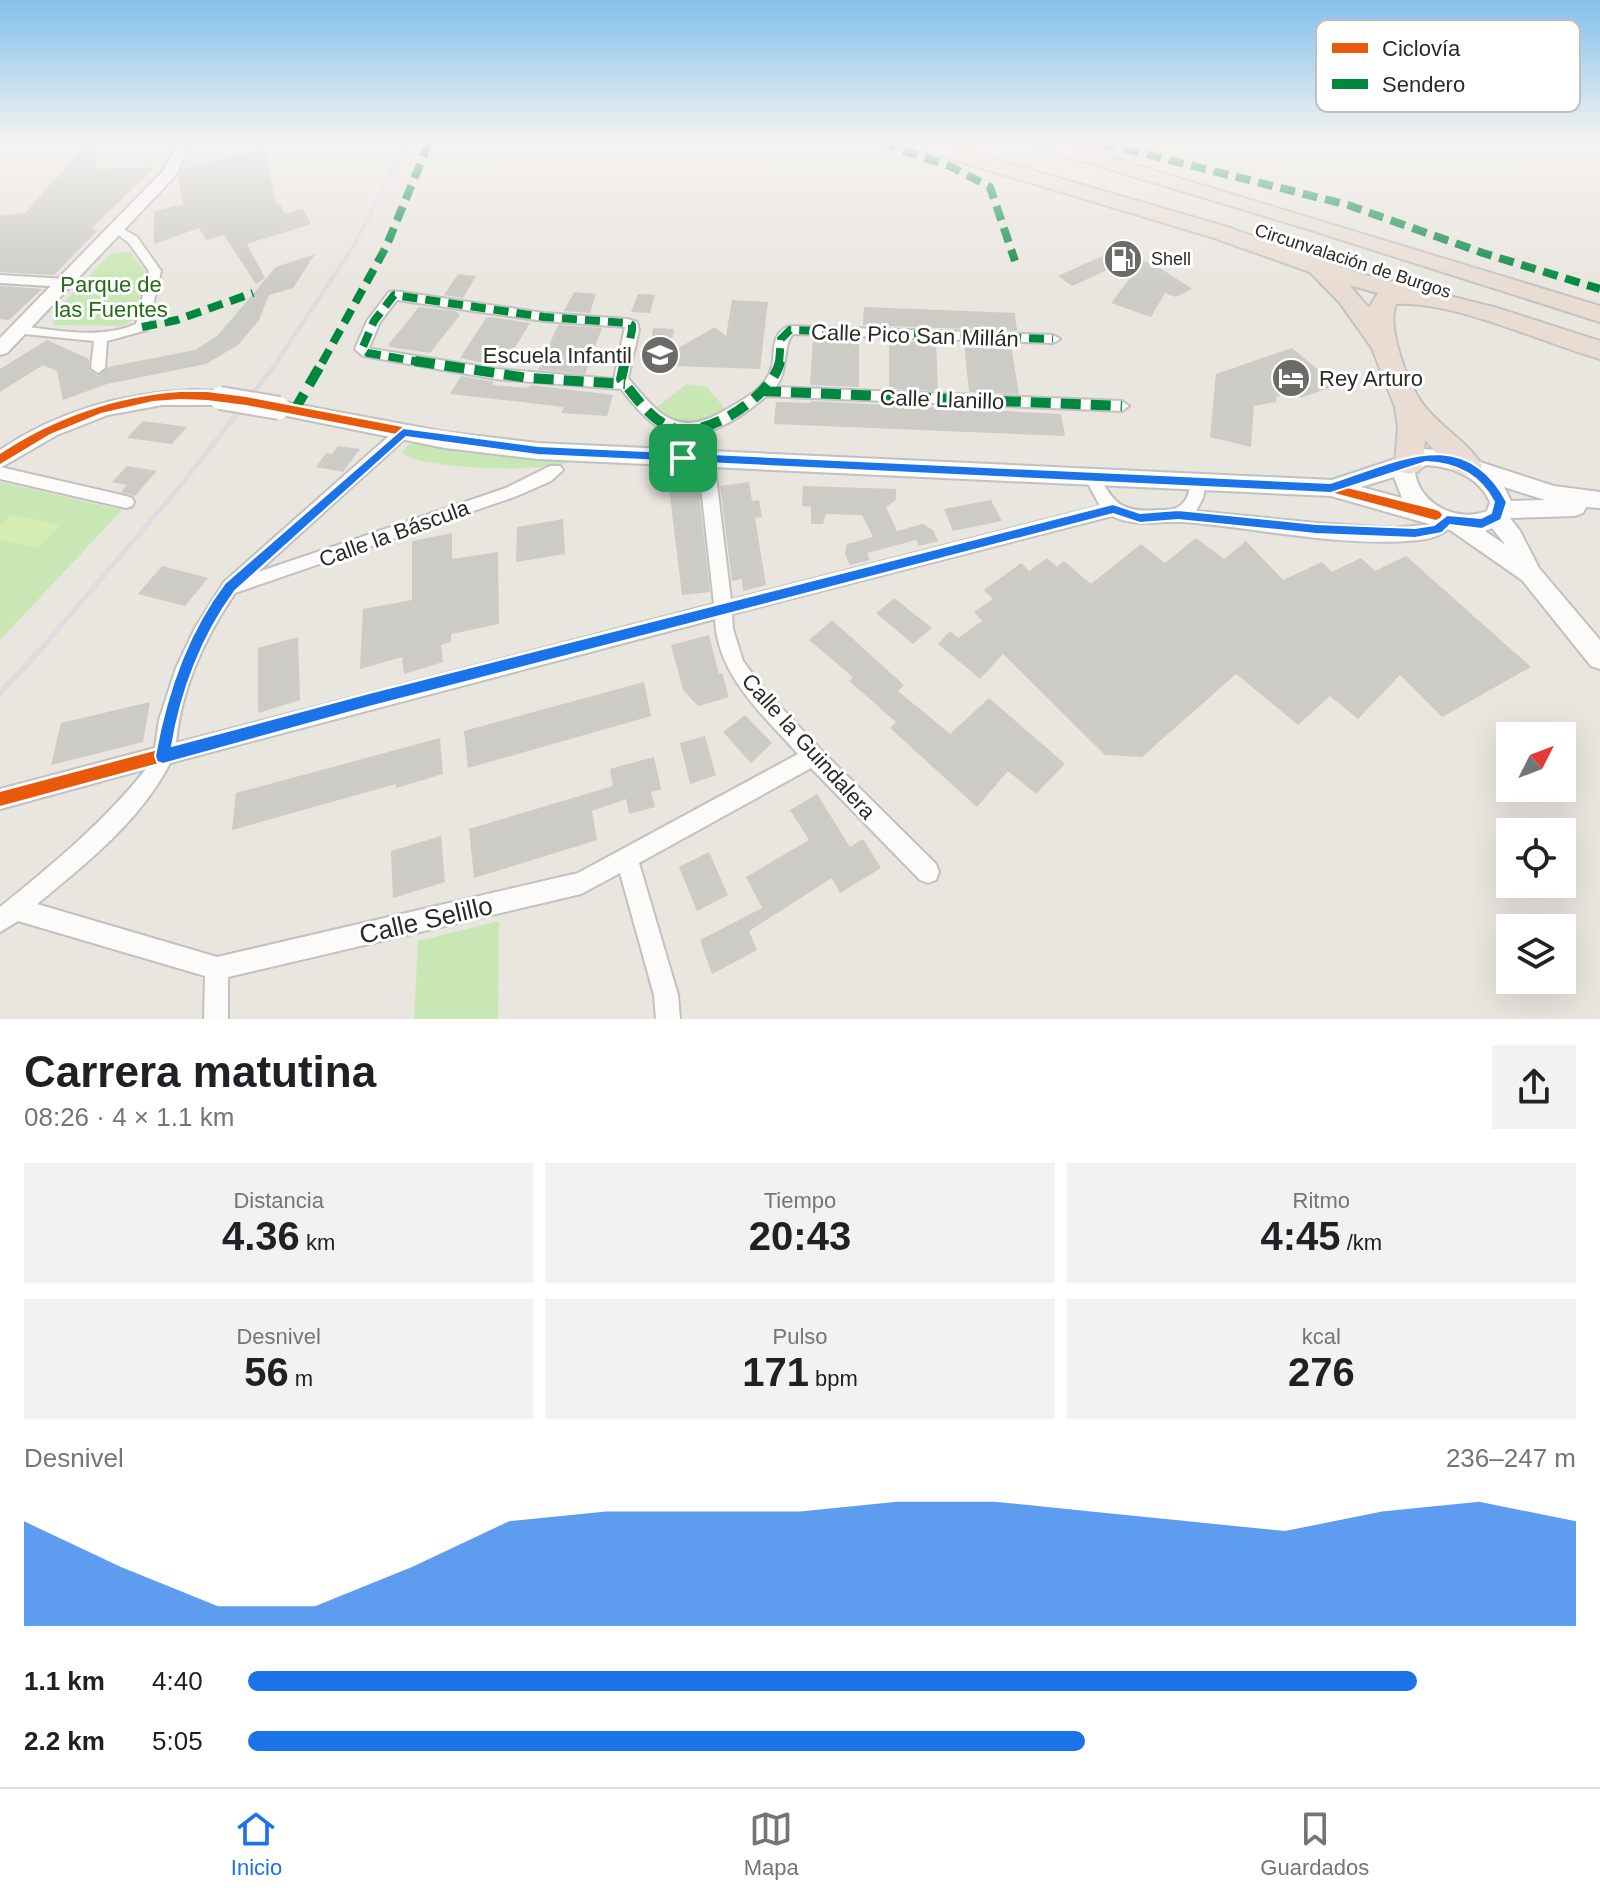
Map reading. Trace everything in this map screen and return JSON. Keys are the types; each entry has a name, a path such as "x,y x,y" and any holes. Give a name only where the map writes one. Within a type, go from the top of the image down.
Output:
{"highway":[{"path":"1079,191 1219,232 1353,279 1488,314 1600,350"},
{"name":"Circunvalación de Burgos","path":"1125,191 1270,234 1600,342"},
{"name":"Circunvalación de Burgos","path":"1205,191 1600,314"},
{"path":"1303,261 1339,287 1385,348"},
{"path":"1408,464 1413,428 1409,407 1385,348 1379,317 1381,305 1388,297 1416,295"},
{"path":"1409,407 1471,468"}],"street":[{"path":"0,349 12,331 66,283 154,191"},
{"path":"12,331 98,336 127,333 142,327 155,271 133,240 118,230"},
{"path":"0,279 66,283"},
{"path":"625,384 560,382 477,373 368,353 362,349 374,321 389,298 399,295 504,312 632,325 620,374 625,384 666,425 689,431 716,423 761,391"},
{"name":"Calle Pico San Millán","path":"761,391 777,373 781,339 790,330 1053,339"},
{"path":"98,336 101,343 98,368"},
{"name":"Calle Llanillo","path":"761,391 1122,406"},
{"path":"5,451 111,407 157,397 220,398 403,432 538,451 1331,488 1446,519 1482,524 1498,514 1600,502"},
{"path":"683,458 689,431"},
{"path":"8,915 133,801 153,777 163,756 169,718 197,641 211,612 230,587 403,432"},
{"path":"1331,488 1425,457 1442,458 1554,494 1600,502"},
{"name":"Calle la Guindalera","path":"706,460 724,629 735,665 755,693 813,756 928,872"},
{"path":"1408,464 1403,479 1416,501 1531,575"},
{"path":"1471,468 1497,492 1498,514 1531,575 1600,658"},
{"name":"Calle la Báscula","path":"230,587 300,567 487,500 546,477 555,470"},
{"path":"0,473 126,502"},
{"path":"1093,478 1104,501 1113,509 1140,518 1178,515 1316,529 1415,533 1438,529 1446,519"},
{"path":"1178,515 1190,509 1196,499 1198,483"},
{"path":"0,799 369,700 1113,509"},
{"name":"Calle Selillo","path":"8,915 217,968 581,883 813,756"},
{"path":"627,859 666,995 668,1019"},
{"path":"216,1019 217,968"}],"green space":[{"name":"Parque de las Fuentes","path":"130,252 147,273 136,318 122,326 53,325 55,312 111,253"},
{"path":"687,384 707,387 726,410 708,419 682,422 657,407"},
{"path":"415,443 466,452 572,461 540,467 457,466 432,463 402,453 408,445"},
{"path":"0,482 122,510 0,640"},
{"path":"11,515 60,525 39,548 0,540 0,526"},
{"path":"499,921 498,1019 414,1019 418,941"}],"building":[{"path":"45,191 131,191 91,229 98,230 54,275 0,272 0,216 25,213"},
{"path":"181,191 274,191 277,205 280,204 285,214 303,209 311,224 247,244 265,278 256,284 224,235 206,240 199,228 154,244 154,211 183,204"},
{"path":"1122,247 1136,257 1072,286 1058,276"},
{"path":"315,254 293,288 269,295 259,320 238,345 206,364 107,384 63,400 57,371 43,365 0,392 0,369 47,340 89,359 89,370 98,376 108,367 195,350 217,336 276,267"},
{"path":"1143,261 1151,262 1192,289 1176,297 1165,293 1151,317 1111,303"},
{"path":"458,274 476,276 463,298 444,295"},
{"path":"0,286 42,289 9,320 0,319"},
{"path":"574,292 596,294 590,313 564,311"},
{"path":"638,294 655,295 650,313 631,312"},
{"path":"732,300 768,302 760,369 648,365 653,328 674,329 670,353 715,327 726,336"},
{"path":"419,307 455,311 460,315 430,353 390,347 388,345"},
{"path":"864,307 1015,313 1017,331 863,325"},
{"path":"486,318 530,323 503,367 460,358"},
{"path":"558,325 602,328 585,374 538,370"},
{"path":"813,338 859,339 859,387 810,385"},
{"path":"889,340 936,342 938,391 889,389"},
{"path":"964,343 1011,345 1019,394 969,392"},
{"path":"1292,348 1337,385 1301,398 1293,392 1276,397 1276,402 1254,406 1251,447 1210,437 1216,374"},
{"path":"461,376 494,382 492,385 527,388 531,385 613,395 607,416 561,413 564,407 450,394"},
{"path":"810,401 1061,414 1065,436 774,424 776,402"},
{"path":"143,421 187,427 172,444 127,438"},
{"path":"338,446 360,449 343,472 316,467 326,453 332,454"},
{"path":"127,466 157,471 135,496 121,492 127,485 112,482"},
{"path":"749,482 752,501 759,500 762,517 755,518 766,585 743,591 742,579 732,581 720,486"},
{"path":"698,484 710,592 682,595 669,487"},
{"path":"803,486 896,489 896,500 886,507 897,531 923,524 933,530 938,541 919,546 916,540 867,553 870,560 850,565 845,554 847,544 873,537 862,515 826,514 823,524 811,524 811,507 802,506"},
{"path":"991,500 1002,521 953,531 944,509"},
{"path":"563,519 565,554 516,562 517,527"},
{"path":"452,533 452,559 498,552 499,624 451,634 451,642 441,645 443,662 404,674 402,657 360,669 363,609 412,600 412,541"},
{"path":"1196,538 1224,559 1246,541 1283,580 1322,562 1332,572 1361,558 1375,571 1406,556 1531,667 1442,717 1400,675 1358,719 1330,696 1298,725 1236,674 1142,757 1105,755 1003,654 980,679 938,644 950,631 958,638 982,621 974,612 993,599 984,590 1021,563 1029,571 1047,558 1057,567 1064,561 1091,584 1141,544 1165,563"},
{"path":"162,566 208,578 185,606 138,594"},
{"path":"894,598 932,628 913,644 876,613"},
{"path":"832,620 904,685 898,691 950,734 989,698 1065,764 1036,794 1008,771 977,807 890,728 896,722 849,681 853,677 809,640"},
{"path":"709,635 719,674 722,673 729,697 698,706 683,690 671,645"},
{"path":"298,637 300,700 258,713 258,648"},
{"path":"644,682 651,716 468,768 464,731"},
{"path":"150,702 143,742 51,765 61,723"},
{"path":"745,715 772,743 751,763 723,732"},
{"path":"705,736 716,775 690,784 680,743"},
{"path":"440,738 443,774 232,830 236,793"},
{"path":"654,757 661,789 651,792 655,807 629,814 626,799 592,811 597,840 474,878 469,829 613,786 610,769"},
{"path":"817,794 850,847 863,839 881,868 840,893 832,878 749,931 757,950 712,974 700,940 762,908 746,877 809,840 790,810"},
{"path":"441,836 445,882 393,898 391,851"},
{"path":"709,852 728,895 697,911 679,867"}],"railway":[{"path":"276,363 353,247 382,191"},
{"path":"41,649 182,484 278,361"},
{"path":"0,693 43,647"}],"marked path":[{"path":"294,411 351,313 411,191"},
{"path":"991,191 1015,261"},
{"path":"1291,191 1348,205 1483,253 1600,289"},
{"path":"142,327 177,320 253,293"},
{"path":"625,384 496,374 368,353 362,349 374,321 394,295 544,317 627,323 632,325 632,330 621,379 660,421 676,429 687,430 728,416 765,389 777,372 781,339 790,330 1053,339"},
{"path":"761,391 1122,406"}],"cycle path":[{"path":"0,460 46,431 98,410 153,398 207,396 266,404 428,436 538,451 1331,488 1436,515"},
{"path":"0,799 369,700 1113,509"}],"place":[{"name":"Shell","path":"1123,259"},
{"name":"Escuela Infantil","path":"660,355"},
{"name":"Rey Arturo","path":"1291,378"}],"route":[{"path":"403,432 538,451 683,458 1331,488 1425,457 1459,462 1474,470 1490,482 1501,502 1496,517 1482,524 1447,520 1438,529 1415,533 1316,529 1178,515 1140,518 1113,509 163,756 169,718 211,612 230,587 403,432"}]}
